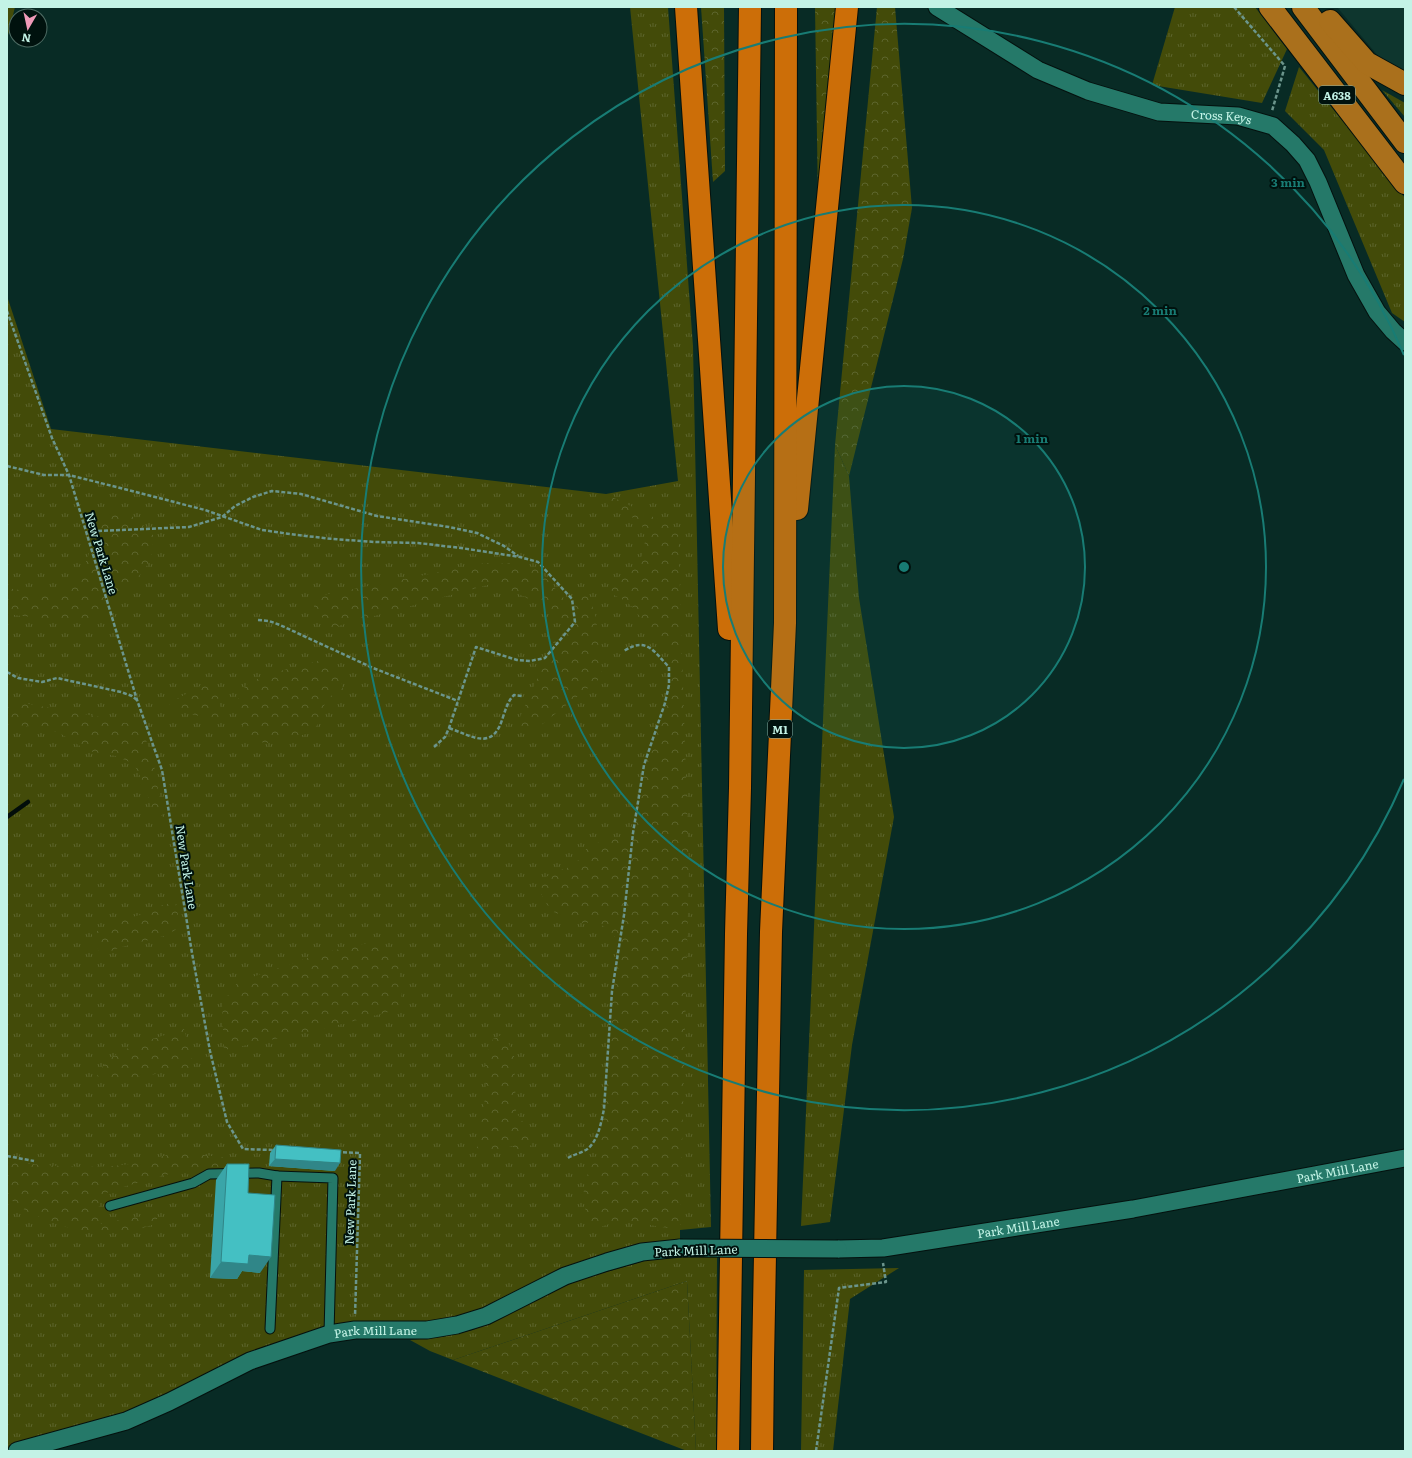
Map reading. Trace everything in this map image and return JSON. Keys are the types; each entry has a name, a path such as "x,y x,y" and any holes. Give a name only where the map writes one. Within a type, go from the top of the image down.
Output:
{"highway":[{"path":"686,7 740,788"},
{"path":"728,1451 736,942 740,788 750,7"},
{"name":"M1","path":"762,1451 770,932 785,623 786,7"},
{"path":"785,623 847,7"},
{"name":"A638","path":"1270,7 1405,183"},
{"name":"A638","path":"1303,7 1405,142"},
{"path":"1318,7 1367,63 1405,84"}],"street":[{"name":"Cross Keys","path":"937,7 1038,70 1088,91 1159,112 1238,116 1272,126 1294,144 1307,160 1318,182 1356,275 1377,312 1393,332 1405,342"},
{"name":"Park Mill Lane","path":"17,1451 126,1421 169,1402 250,1361 329,1334 355,1330 427,1330 458,1325 486,1316 565,1276 642,1252 680,1248 883,1248 1134,1209 1405,1158"}],"lane":[{"path":"110,1206 193,1183 209,1174 259,1173 277,1176 333,1178 329,1334"},
{"path":"270,1329 277,1176"}],"path":[{"path":"1234,7 1286,66 1268,124"},
{"name":"New Park Lane","path":"7,311 52,438 69,475 137,700 162,770 210,1051 228,1122 243,1149 282,1150"},
{"path":"7,466 44,475 69,475 183,504 262,530 296,536 375,542 418,543 520,557 538,562 572,599 575,622 544,658 530,661 517,660 476,647 449,728 445,737 434,747"},
{"path":"98,531 189,527 222,517 235,506 253,497 272,491 301,494 377,516 449,527 477,533 504,546 520,557"},
{"path":"258,620 280,625 373,668 458,701"},
{"path":"568,1158 587,1149 595,1138 601,1125 612,991 624,915 633,833 644,766 666,703 669,685 669,668 651,647 641,645 632,646 624,651"},
{"path":"7,672 18,678 42,682 57,678 121,692 132,696 137,700"},
{"path":"449,728 480,739 489,738 495,734 500,727 509,700 514,695 522,696"},
{"name":"New Park Lane","path":"336,1152 360,1153 355,1330"},
{"path":"7,1156 34,1161"},
{"path":"816,1451 839,1288 886,1282 883,1264 883,1248"}],"shaded area":[{"path":"1337,7 1405,7 1405,84 1400,82"}],"green space":[{"path":"7,7 15,7 8,8 7,39"},
{"path":"630,7 668,7 693,346 711,1227 680,1230 680,1248 642,1252 486,1316 329,1334 169,1402 17,1451 7,1451 7,296 51,429 606,494 678,481"},
{"path":"701,7 724,7 725,171 713,182"},
{"path":"815,7 838,7 818,203"},
{"path":"877,7 895,7 912,208 903,259 849,476 835,445"},
{"path":"1175,7 1255,7 1287,49 1262,103 1152,85"},
{"path":"1299,67 1405,198 1405,322 1392,313 1324,150 1285,111"},
{"path":"1382,90 1405,103 1405,117"},
{"path":"835,445 849,476 859,598 894,817 852,1045 830,1222 801,1226"},
{"path":"606,494 678,529 689,869 680,1230 620,1220 598,1228 589,1228 584,1202 584,1188 587,1176 600,1144 604,1109 612,991 619,942 608,929 596,922 583,923 573,921 551,911 542,896 541,882 551,873 567,868 576,863 587,848 604,840 619,838 633,833 644,765 665,703 669,685 669,667 673,651 657,640 632,607 620,598 611,594 616,580 621,575 635,567 639,562 644,549 645,536 641,524 637,520 608,508"},
{"path":"111,510 127,513 139,521 153,535 152,552 149,562 139,576 115,602 99,614 93,617 85,618 38,618 7,614 7,588 31,592 60,593 80,577 89,554 89,525"},
{"path":"485,563 516,564 537,568 569,604 588,592 596,618 602,677 531,733 516,726 563,621 527,598 495,583 330,628 308,598"},
{"path":"322,660 337,672 341,679 343,690 331,696 323,707 320,721 312,732 267,743 252,741 245,734 239,715 238,699 246,685 265,675"},
{"path":"208,682 218,697 224,722 174,710 168,706 173,701"},
{"path":"7,700 111,719 141,727 153,759 163,819 154,821 146,788 134,764 116,756 88,751 58,732 7,723"},
{"path":"175,902 181,927 164,936 118,948 101,956 92,934 113,922 140,915 155,907"},
{"path":"372,942 390,950 398,964 402,990 400,1009 330,1027 224,1050 222,1003 238,982 322,953"},
{"path":"184,1029 194,1067 133,1078 112,1084 97,1076 108,1059 136,1044"},
{"path":"501,1035 508,1042 514,1055 516,1112 527,1128 533,1142 528,1149 518,1150 511,1146 494,1150 477,1148 486,1092 485,1066 488,1051 493,1039"},
{"path":"181,1152 235,1159 233,1170 206,1168 187,1169 109,1191 102,1198 98,1210 101,1224 133,1217 158,1216 155,1224 133,1231 105,1233 80,1232 29,1213 7,1197 7,1162 100,1167 130,1164"},
{"path":"680,1256 717,1257 716,1451 696,1451 687,1281 453,1360 430,1351 410,1340 441,1337 473,1330 505,1316 541,1296 582,1279 648,1260"},
{"path":"899,1268 850,1299 833,1451 801,1451 804,1270"},
{"path":"687,1281 696,1451 687,1451 453,1360"}],"building":[{"path":"276,1145 341,1150 340,1163 275,1159"},
{"path":"227,1164 249,1164 248,1193 275,1195 271,1257 249,1255 248,1264 221,1262"}],"waterway":[{"path":"7,817 28,802"}]}
